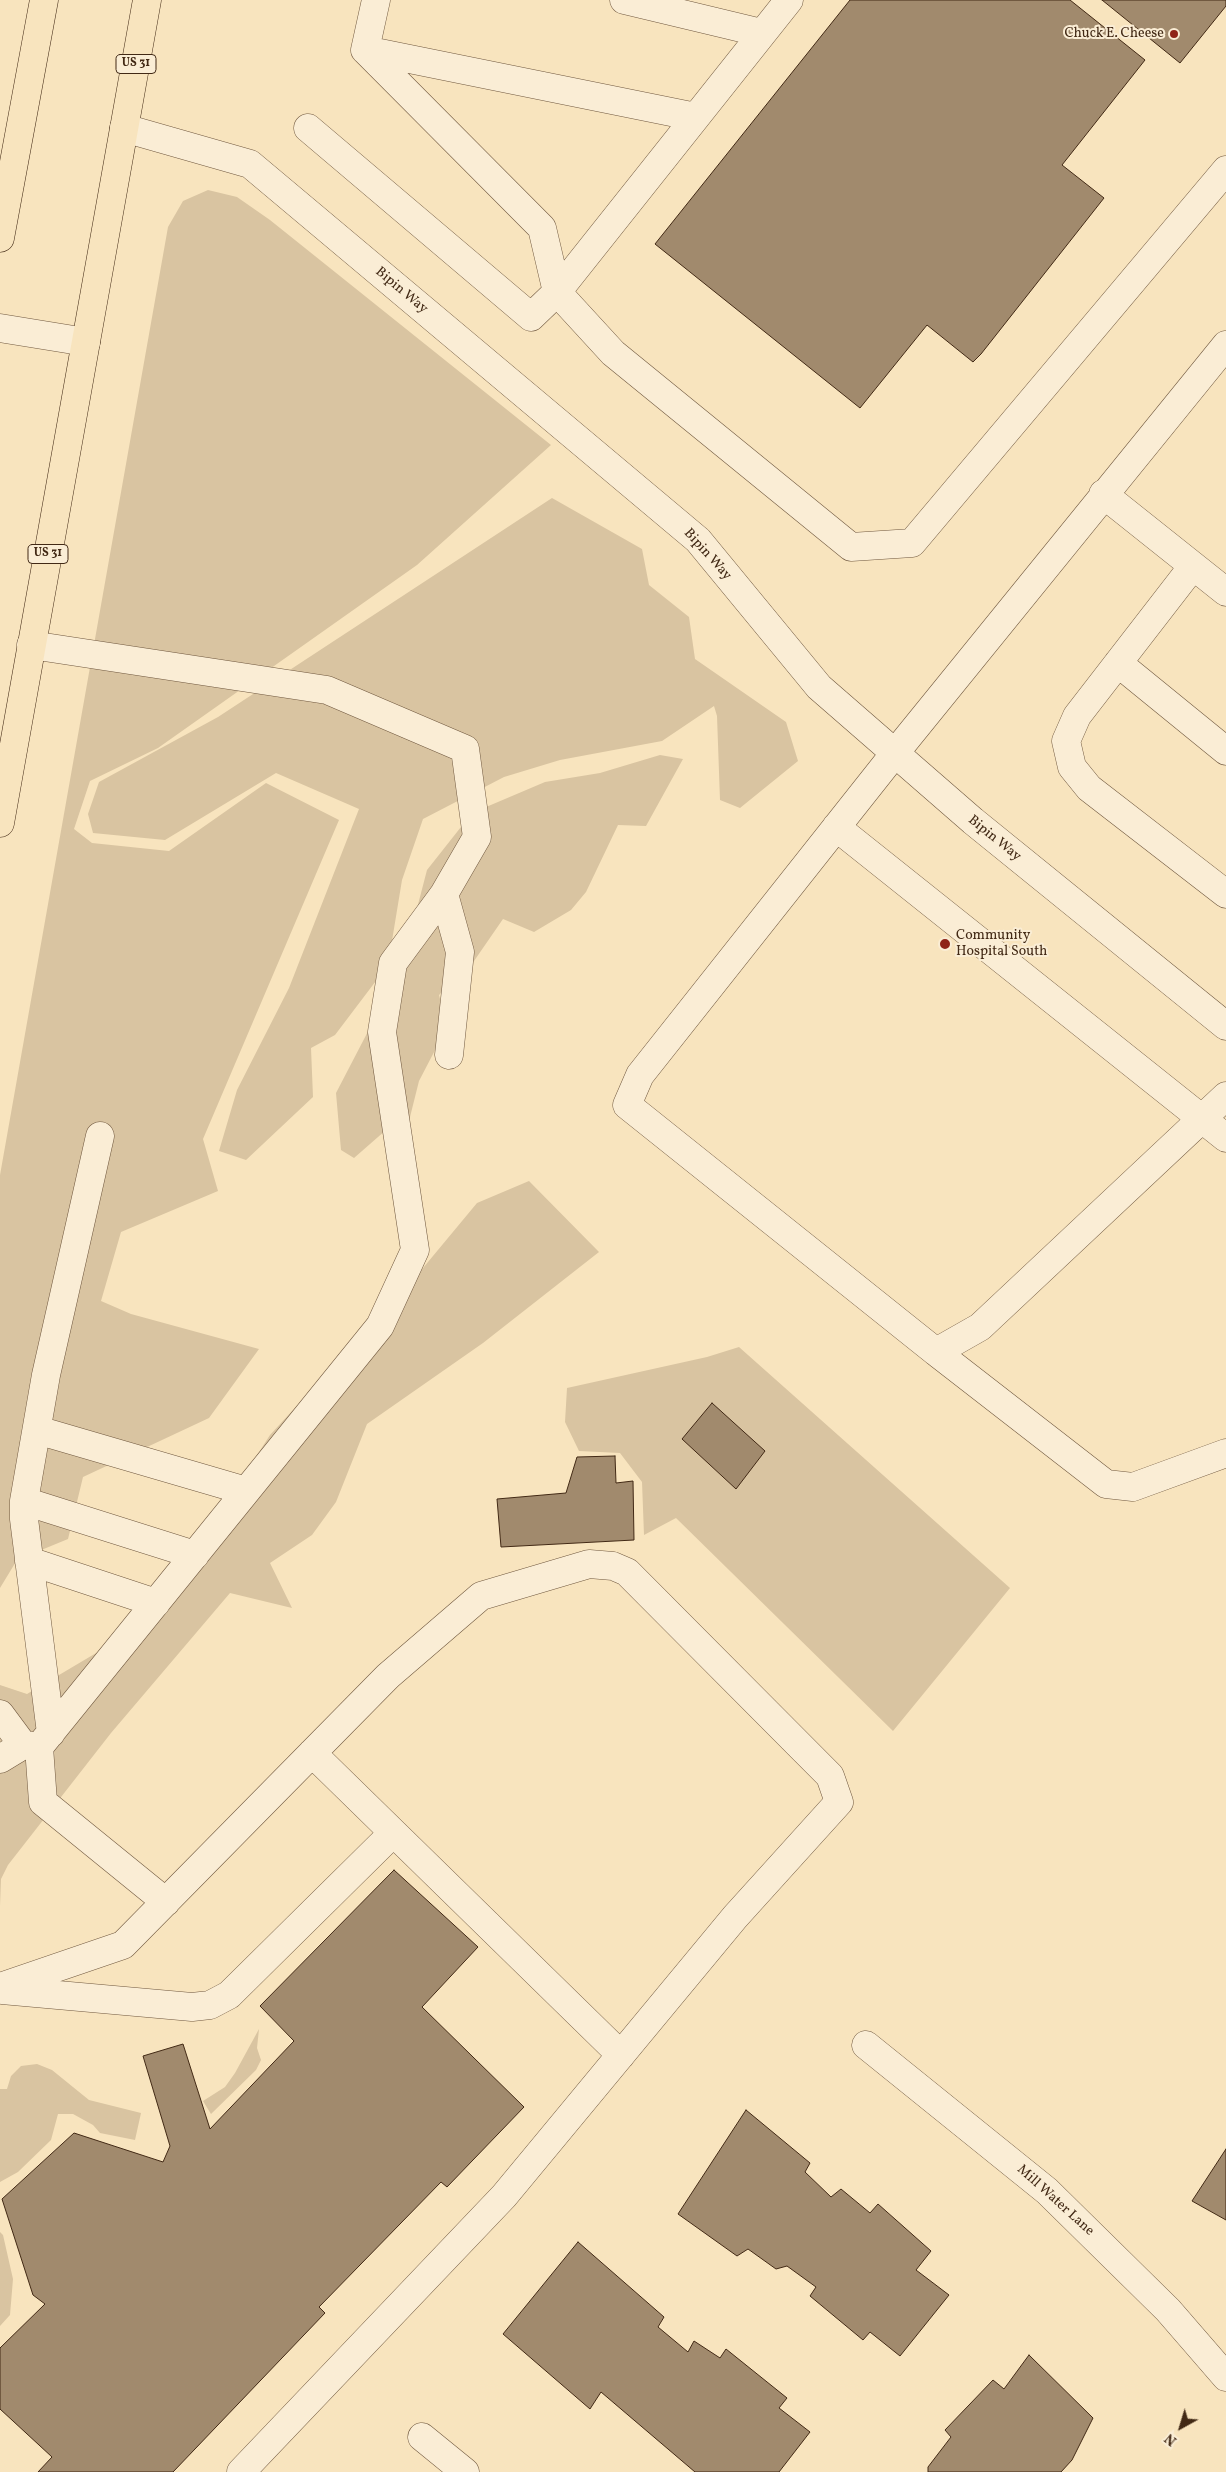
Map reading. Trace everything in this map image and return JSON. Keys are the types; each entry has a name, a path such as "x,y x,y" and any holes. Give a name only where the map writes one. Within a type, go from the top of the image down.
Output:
{"main road":[{"path":"0,238 44,0"},
{"name":"US 31","path":"0,823 148,0"}],"street":[{"path":"364,50 376,0"},
{"path":"624,0 762,34"},
{"path":"308,128 531,317 557,292 789,0"},
{"path":"364,50 696,117"},
{"path":"364,50 542,228 557,292 613,353 851,547 912,543 1226,170"},
{"name":"Bipin Way","path":"124,128 250,164 698,540 819,688 973,822 1226,1026"},
{"path":"0,328 86,342"},
{"path":"1226,345 895,753 640,1075 627,1105 936,1352 1106,1484 1133,1487 1226,1453"},
{"path":"1104,494 1226,592"},
{"path":"1192,566 1077,716 1066,741 1072,767 1090,788 1226,894"},
{"path":"0,1759 38,1742 156,1603 380,1326 415,1250 382,1032 393,963 444,894 477,838 465,749 327,690 31,645"},
{"path":"1118,663 1226,751"},
{"path":"836,827 1226,1138"},
{"path":"444,894 460,952 449,1055"},
{"path":"936,1352 980,1327 1226,1096"},
{"path":"100,1136 46,1375 24,1501 43,1802 166,1902"},
{"path":"37,1430 246,1491"},
{"path":"24,1501 195,1555"},
{"path":"29,1561 156,1603"},
{"path":"0,1989 123,1945 388,1676 481,1596 589,1564 613,1566 627,1572 830,1776 839,1802 735,1917 504,2196 241,2472"},
{"path":"0,1714 38,1742"},
{"path":"312,1753 621,2055"},
{"path":"0,1989 192,2007 210,2005 229,1996 393,1833"},
{"name":"Mill Water Lane","path":"866,2045 1047,2191 1168,2310 1226,2377"},
{"path":"422,2437 465,2472"}],"shaded area":[{"path":"208,190 237,197 270,220 551,445 417,565 158,748 90,781 74,829 92,843 169,851 266,783 339,820 203,1139 218,1191 121,1232 101,1301 131,1314 259,1349 209,1418 83,1477 68,1539 17,1560 0,1588 0,1175 168,227 183,201"},
{"path":"552,498 642,549 649,585 689,617 695,659 786,722 798,761 740,808 720,800 717,716 714,706 662,741 560,760 504,777 423,819 402,880 388,965 335,1035 311,1048 313,1097 246,1160 219,1151 237,1090 289,988 359,809 276,773 165,840 93,833 88,814 99,782 218,717"},
{"path":"660,755 683,759 646,826 618,825 586,892 571,910 534,932 503,919 474,961 439,995 447,1027 419,1081 409,1121 386,1130 354,1158 341,1150 336,1093 402,966 427,870 472,813 545,782 600,773"},
{"path":"529,1181 599,1252 483,1343 367,1424 336,1502 312,1535 270,1563 292,1608 230,1593 111,1733 8,1865 1,1879 0,1906 0,1685 27,1694 113,1643 193,1554 270,1435 423,1268 477,1203"},
{"path":"739,1347 1010,1588 893,1731 676,1518 644,1535 642,1482 620,1453 579,1451 565,1422 567,1388 707,1357"},
{"path":"259,2029 257,2048 261,2060 256,2070 211,2114 203,2101 225,2087 235,2073"},
{"path":"37,2064 52,2070 89,2100 141,2113 135,2140 100,2133 93,2125 73,2114 58,2114 51,2140 18,2172 0,2182 0,2089 7,2089 11,2076 21,2066"},
{"path":"0,2232 3,2235 13,2279 10,2315 0,2326"}],"building":[{"path":"850,0 1070,0 1145,60 1062,165 1104,198 981,354 973,362 927,325 860,408 655,244"},
{"name":"Chuck E. Cheese","path":"1102,0 1226,0 1226,6 1180,63"},
{"path":"712,1403 765,1451 736,1489 682,1439"},
{"path":"615,1456 616,1483 633,1481 634,1540 501,1547 497,1499 566,1493 577,1457"},
{"path":"394,1870 478,1947 422,2007 524,2107 447,2187 441,2182 319,2307 325,2313 173,2472 38,2472 52,2457 0,2409 0,2348 45,2304 33,2295 2,2199 74,2133 163,2162 170,2146 143,2056 183,2044 210,2129 294,2041 260,2006"},
{"path":"746,2110 810,2163 805,2172 831,2197 841,2189 870,2213 878,2204 931,2251 916,2270 949,2295 900,2356 870,2332 863,2340 810,2296 816,2287 787,2266 776,2269 748,2249 737,2256 678,2214"},
{"path":"1226,2149 1226,2220 1192,2201"},
{"path":"578,2242 664,2317 658,2327 688,2352 694,2341 720,2358 726,2349 787,2398 779,2408 810,2432 779,2472 695,2472 601,2392 590,2409 503,2334"},
{"path":"1029,2355 1093,2418 1072,2460 1061,2472 928,2472 928,2467 951,2437 945,2430 993,2380 1004,2389"}],"place":[{"name":"Chuck E. Cheese","path":"1174,34"},
{"name":"Community Hospital South","path":"945,944"}]}
